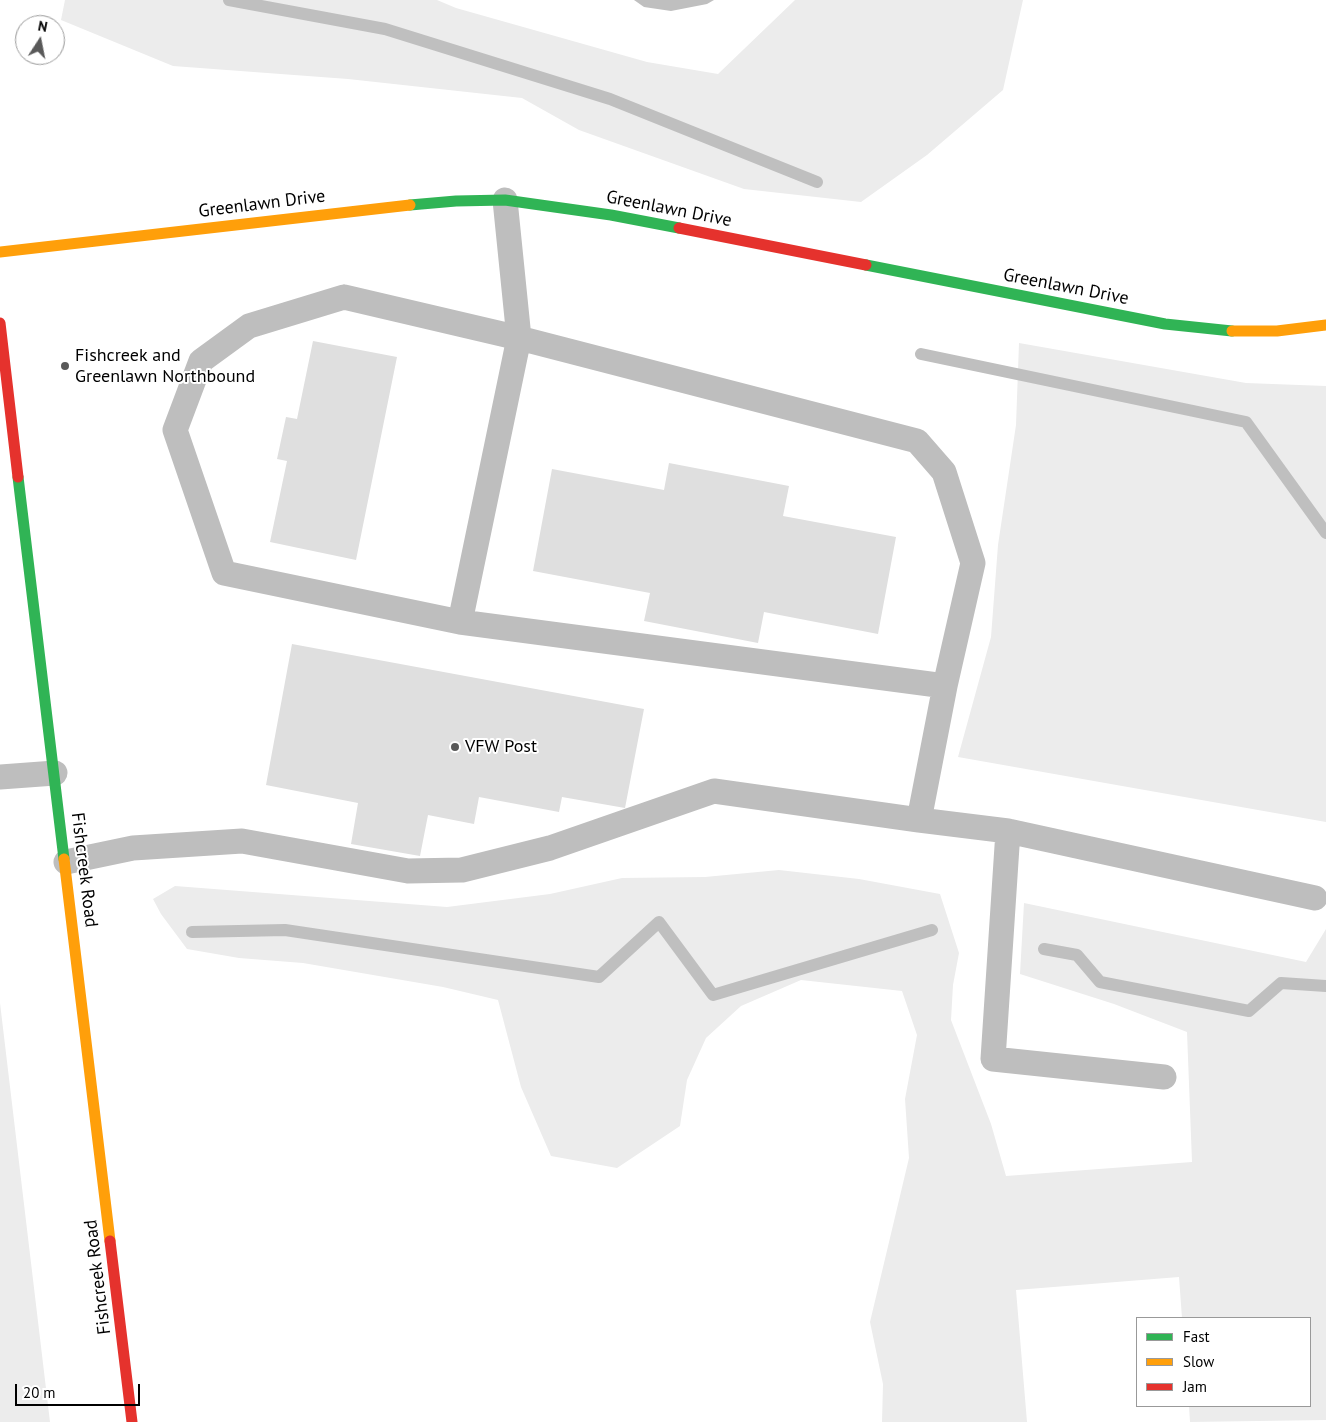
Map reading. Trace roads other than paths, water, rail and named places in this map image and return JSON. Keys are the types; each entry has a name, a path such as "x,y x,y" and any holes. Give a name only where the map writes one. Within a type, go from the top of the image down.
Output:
{"street":[{"name":"Greenlawn Drive","path":"0,252 331,213 456,201 504,200 611,215 1165,324 1218,331 1277,330 1326,325"},
{"name":"Fishcreek Road","path":"0,323 132,1422"}],"lane":[{"path":"460,622 519,338 504,200"},
{"path":"919,820 944,686 973,563 944,472 917,441 519,338 344,297 249,326 201,361 175,430 224,574 460,622 944,686"},
{"path":"0,777 55,773"},
{"path":"66,862 133,848 242,841 408,871 462,870 550,848 714,791 1008,831 1315,898"},
{"path":"1008,831 993,1059 1164,1077"}],"waterway":[{"path":"229,0 385,29 610,99 817,182"},
{"path":"921,354 1246,422 1326,533"},
{"path":"192,932 285,930 599,977 659,922 713,995 932,930"},
{"path":"1044,949 1077,955 1100,982 1249,1011 1281,983 1326,986"}],"place":[{"name":"Fishcreek and Greenlawn Northbound","path":"65,366"},
{"name":"VFW Post","path":"455,747"}]}
